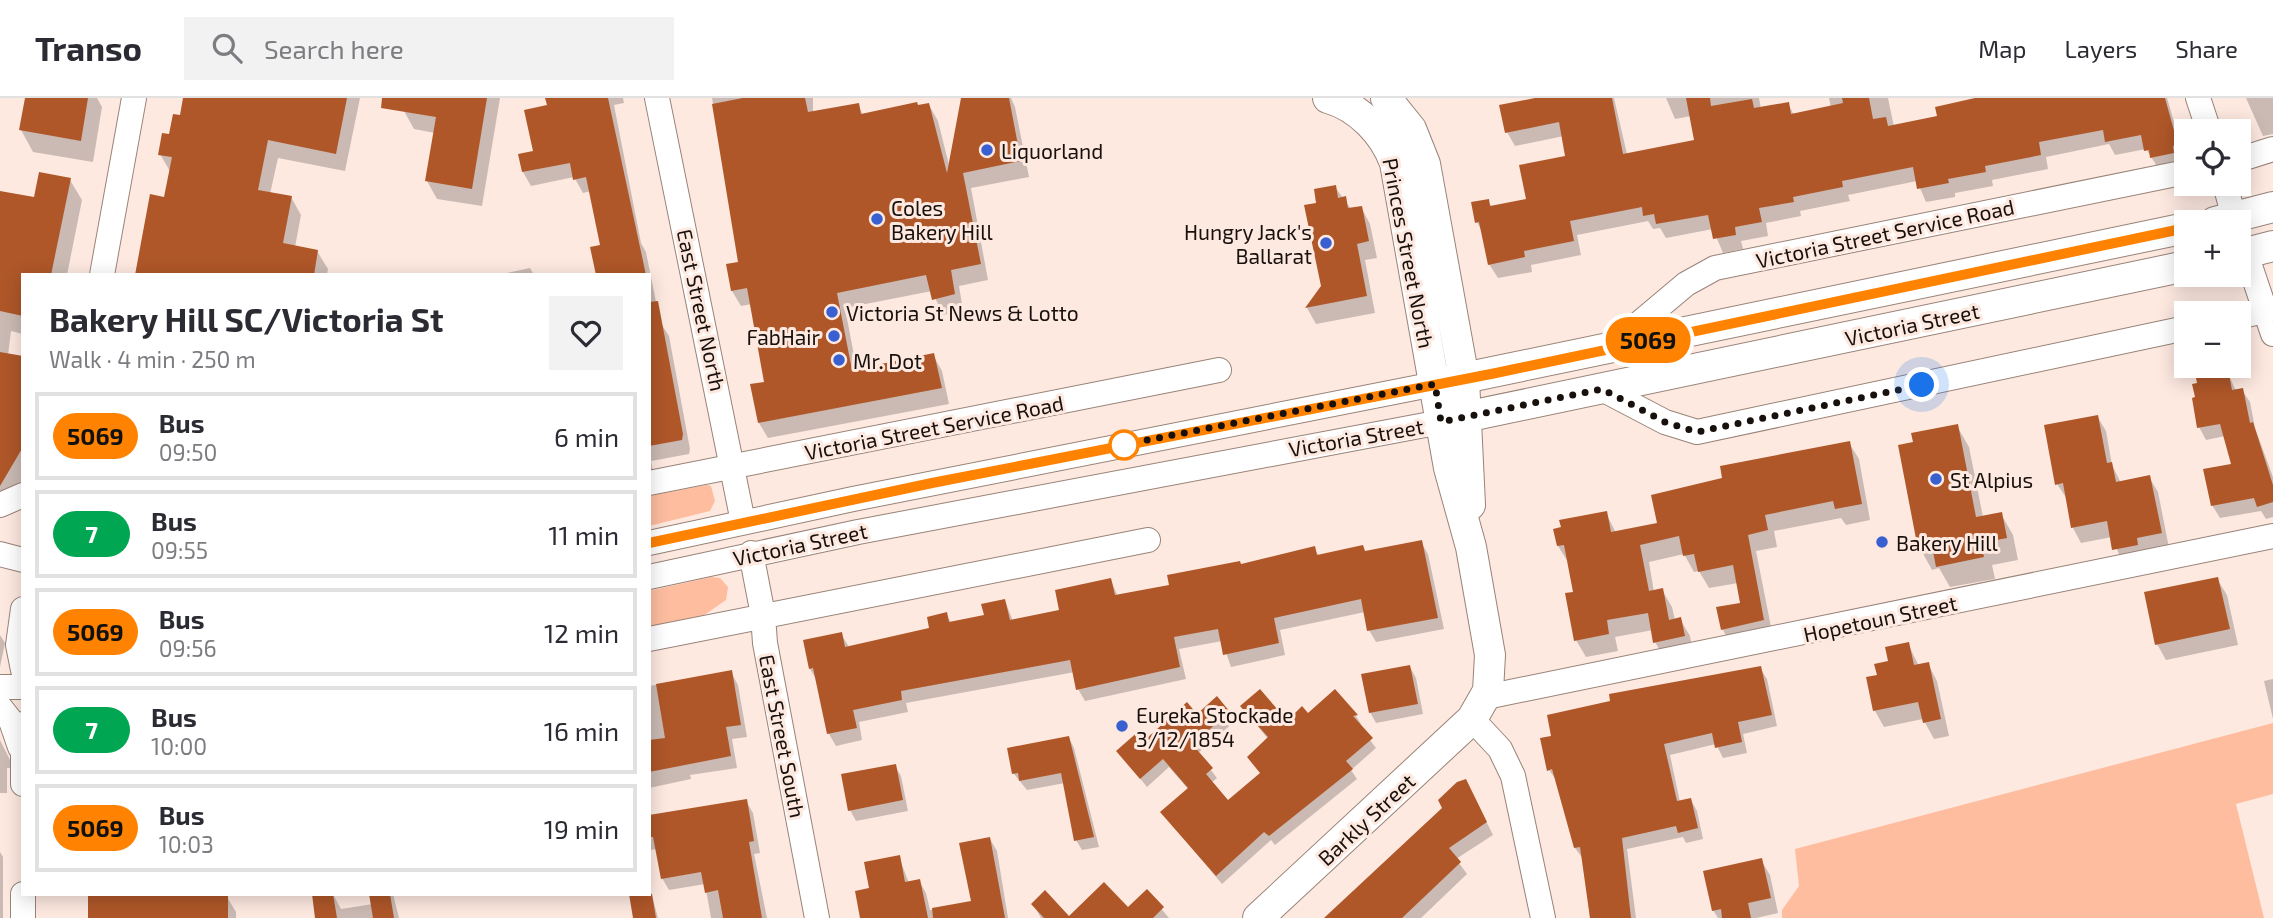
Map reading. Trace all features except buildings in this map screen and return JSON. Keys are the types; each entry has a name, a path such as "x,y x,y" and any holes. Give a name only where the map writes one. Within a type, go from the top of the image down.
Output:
{"main road":[{"name":"Princes Street North","path":"1386,98 1406,120 1422,152 1464,379 1454,419"},
{"name":"Princes Street North","path":"1342,101 1380,135 1395,163 1435,384 1454,419"},
{"path":"2251,226 2273,207"},
{"name":"Victoria Street","path":"1435,384 2174,231"},
{"name":"Victoria Street","path":"1454,419 2174,269"},
{"path":"1454,419 1449,468 1471,547 1490,656 1491,676 1479,708"},
{"name":"Barkly Street","path":"1258,918 1479,708"}],"street":[{"path":"102,273 134,98"},
{"name":"East Street North","path":"657,98 743,522"},
{"path":"2198,98 2204,119"},
{"path":"2251,156 2273,149"},
{"name":"Victoria Street Service Road","path":"1608,349 1686,284 1715,268 2174,174"},
{"path":"2251,264 2271,318 2251,317"},
{"path":"1602,389 1665,422 1697,432 2174,331"},
{"name":"Victoria Street Service Road","path":"651,483 1219,370"},
{"name":"Victoria Street","path":"651,543 1435,384"},
{"name":"Victoria Street","path":"651,577 751,553 1454,419"},
{"path":"0,505 21,496"},
{"name":"Hopetoun Street","path":"1479,708 2273,537"},
{"path":"651,639 1148,540"},
{"name":"East Street South","path":"751,553 763,615 765,643 817,918"},
{"path":"0,554 21,559"},
{"path":"21,623 18,645 21,660"},
{"path":"0,687 21,687"},
{"path":"0,707 15,729 21,767"},
{"path":"1479,708 1513,776 1543,918"},
{"path":"23,896 23,918"}],"shaded area":[{"path":"707,485 711,486 715,501 710,511 651,526 651,496"},
{"path":"711,577 720,578 728,587 726,600 697,620 651,629 651,591"},
{"path":"2273,723 2273,794 2236,804 2264,918 1782,918 1782,910 1799,886 1795,849"}],"bus line":[{"name":"5069","path":"651,543 1249,419 1496,373 2174,231"}],"place":[{"name":"Liquorland","path":"987,150"},
{"name":"Coles Bakery Hill","path":"877,219"},
{"name":"Hungry Jack's Ballarat","path":"1326,243"},
{"name":"Victoria St News & Lotto","path":"832,312"},
{"name":"FabHair","path":"834,336"},
{"name":"Mr. Dot","path":"839,360"},
{"name":"St Alpius","path":"1936,479"},
{"name":"Bakery Hill","path":"1882,542"},
{"name":"Eureka Stockade 3/12/1854","path":"1122,726"}],"route":[{"path":"1124,445 1117,446 1435,384 1441,422 1602,389 1619,395 1665,422 1697,432 1922,385"}]}
